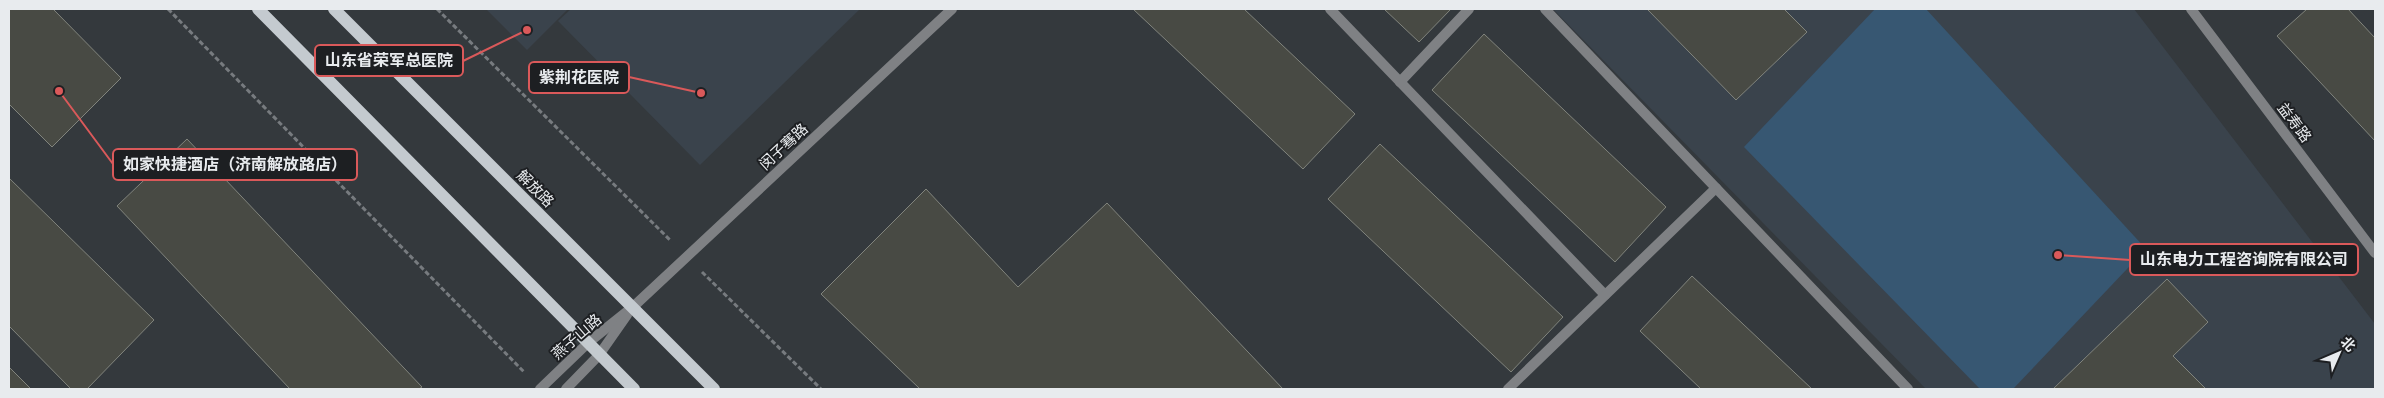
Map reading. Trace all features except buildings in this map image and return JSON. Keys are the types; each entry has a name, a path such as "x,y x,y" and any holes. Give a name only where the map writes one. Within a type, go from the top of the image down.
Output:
{"main road":[{"path":"258,9 634,389"},
{"name":"解放路","path":"334,9 634,306 714,389"}],"street":[{"name":"闵子骞路","path":"634,306 952,9"},
{"path":"1330,9 1606,295"},
{"path":"1400,82 1469,9"},
{"path":"1545,9 1908,389"},
{"name":"益寿路","path":"2191,9 2375,253"},
{"path":"1508,389 1716,188"},
{"name":"燕子山路","path":"540,389 589,342 634,306"},
{"name":"燕子山路","path":"566,389 599,355 634,306"}],"path":[{"path":"168,9 540,389"},
{"path":"437,9 821,389"}],"shaded area":[{"path":"486,9 568,9 527,50"},
{"path":"571,9 860,9 700,165 558,21"},
{"path":"1553,9 2134,9 2375,324 2375,389 1926,389"},
{"path":"1875,9 1926,9 2146,249 2013,389 1980,389 1744,147"}],"place":[{"name":"山东省荣军总医院","path":"527,30"},
{"name":"如家快捷酒店（济南解放路店）","path":"59,91"},
{"name":"紫荆花医院","path":"701,93"},
{"name":"山东电力工程咨询院有限公司","path":"2058,255"}]}
